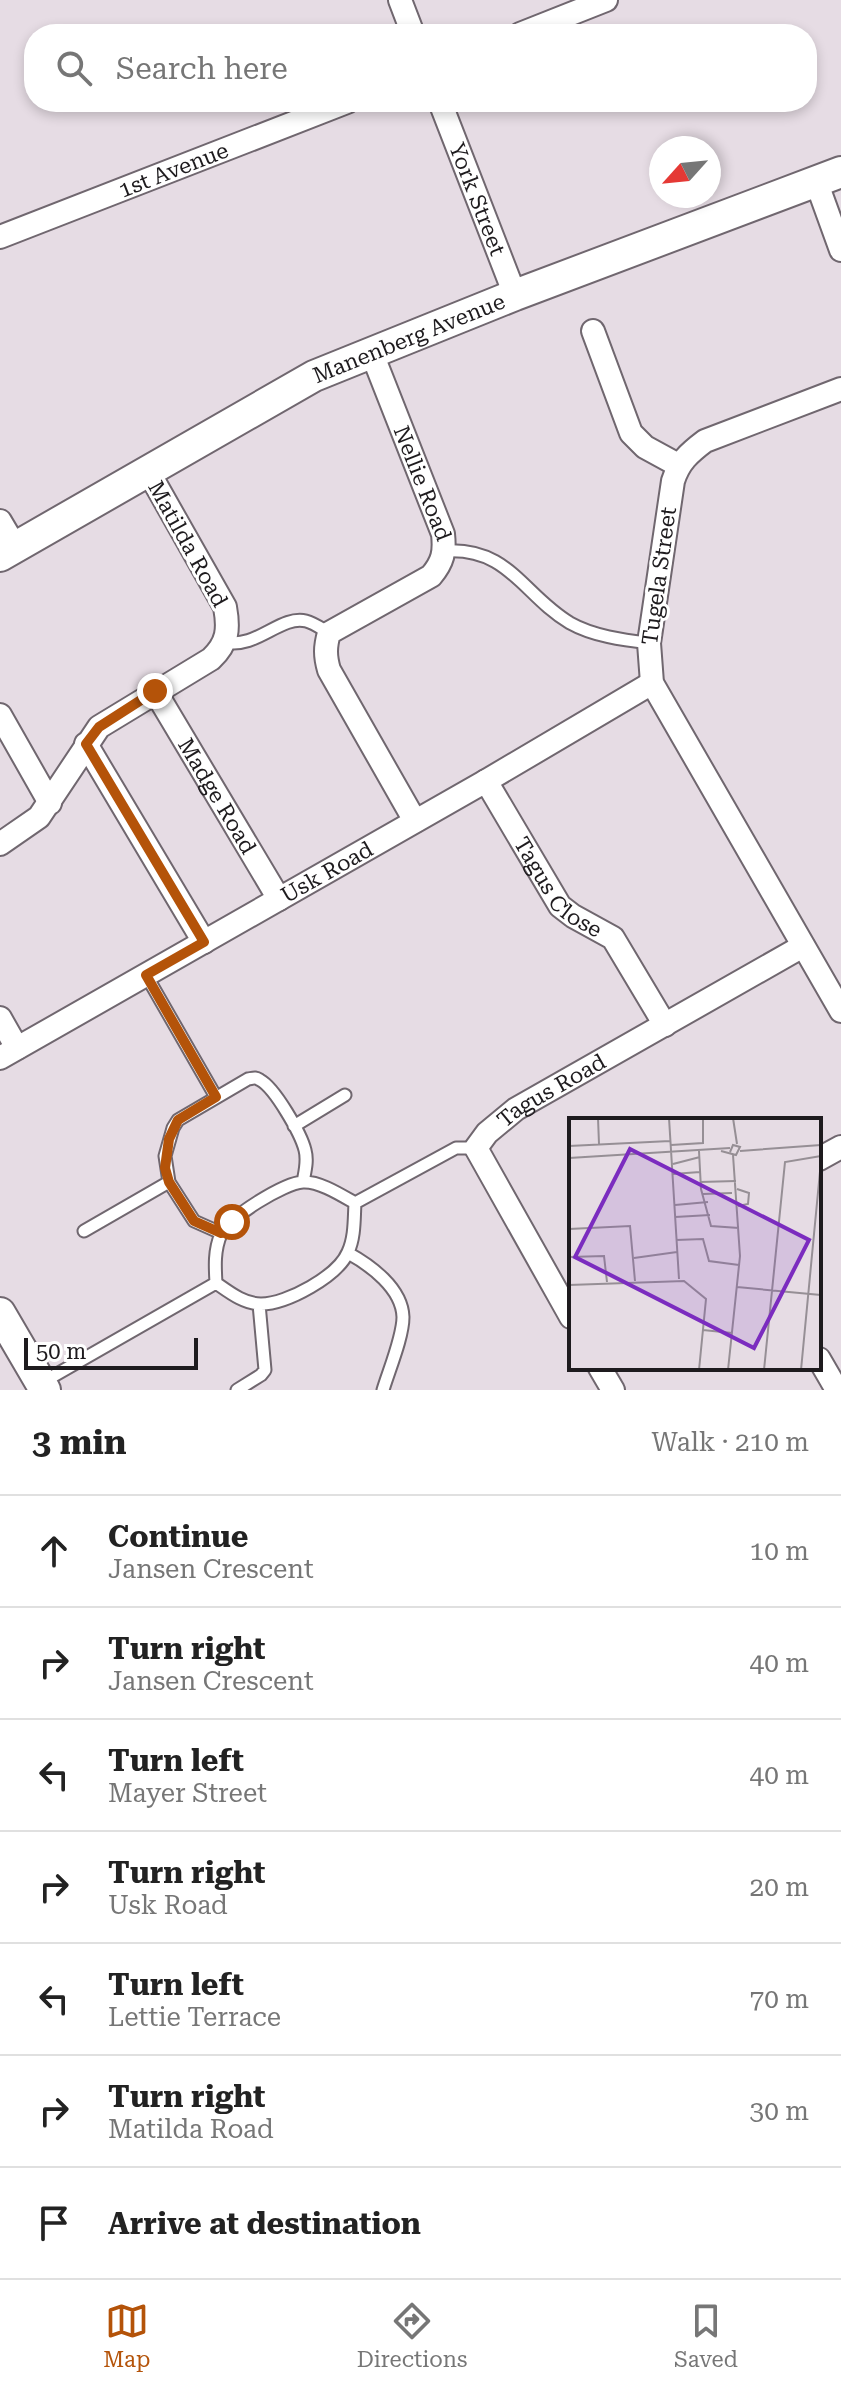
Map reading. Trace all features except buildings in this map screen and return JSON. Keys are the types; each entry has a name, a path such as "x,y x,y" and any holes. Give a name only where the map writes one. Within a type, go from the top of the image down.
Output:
{"street":[{"path":"400,0 409,24"},
{"path":"545,24 606,0"},
{"name":"1st Avenue","path":"0,237 321,112"},
{"name":"York Street","path":"444,112 515,295"},
{"path":"828,177 841,250"},
{"name":"Manenberg Avenue","path":"8,552 314,376 515,295 828,177"},
{"path":"593,331 631,433 645,447 678,465 705,441 841,389"},
{"name":"Nellie Road","path":"329,633 431,576 441,564 445,551 443,534 371,351"},
{"name":"Tugela Street","path":"678,465 649,643 652,683 841,1011"},
{"name":"Matilda Road","path":"148,471 225,607 228,627 225,642"},
{"path":"0,521 8,552"},
{"path":"329,633 325,645 329,670 415,821"},
{"path":"0,844 23,830 50,803 99,727 211,659 225,642"},
{"name":"Usk Road","path":"9,1053 652,683"},
{"name":"Madge Road","path":"155,691 279,899"},
{"path":"0,715 50,803"},
{"path":"86,744 204,942"},
{"name":"Tagus Close","path":"486,781 560,906 613,938 665,1025"},
{"name":"Tagus Road","path":"476,1148 487,1133 516,1109 803,946"},
{"path":"0,1018 9,1053"},
{"path":"821,1158 841,1147"},
{"path":"476,1148 569,1313"},
{"path":"0,1313 43,1387"},
{"path":"821,1362 837,1390"},
{"path":"601,1370 613,1390"}],"lane":[{"path":"445,551 477,552 491,558 572,624 621,640 649,643"},
{"path":"225,642 244,644 296,620 315,624 329,633"},
{"path":"146,975 216,1097"},
{"path":"221,1233 194,1221 169,1182 165,1156 178,1120 248,1079 260,1079 305,1146 303,1182"},
{"path":"294,1126 345,1095"},
{"path":"355,1203 456,1148 476,1148"},
{"path":"84,1231 169,1182"},
{"path":"216,1283 215,1258 221,1233 242,1212 271,1194 303,1182 355,1203"},
{"path":"216,1283 236,1297 259,1304 295,1294 324,1279 348,1253 354,1230 355,1203"},
{"path":"348,1253 382,1278 402,1309 402,1324 383,1390"},
{"path":"43,1387 216,1283"},
{"path":"237,1390 265,1370 259,1304"}],"route":[{"path":"155,691 112,717 99,727 86,744 204,942 146,975 216,1097 178,1120 169,1139 165,1168 169,1182 194,1221 221,1233 232,1222"}]}
